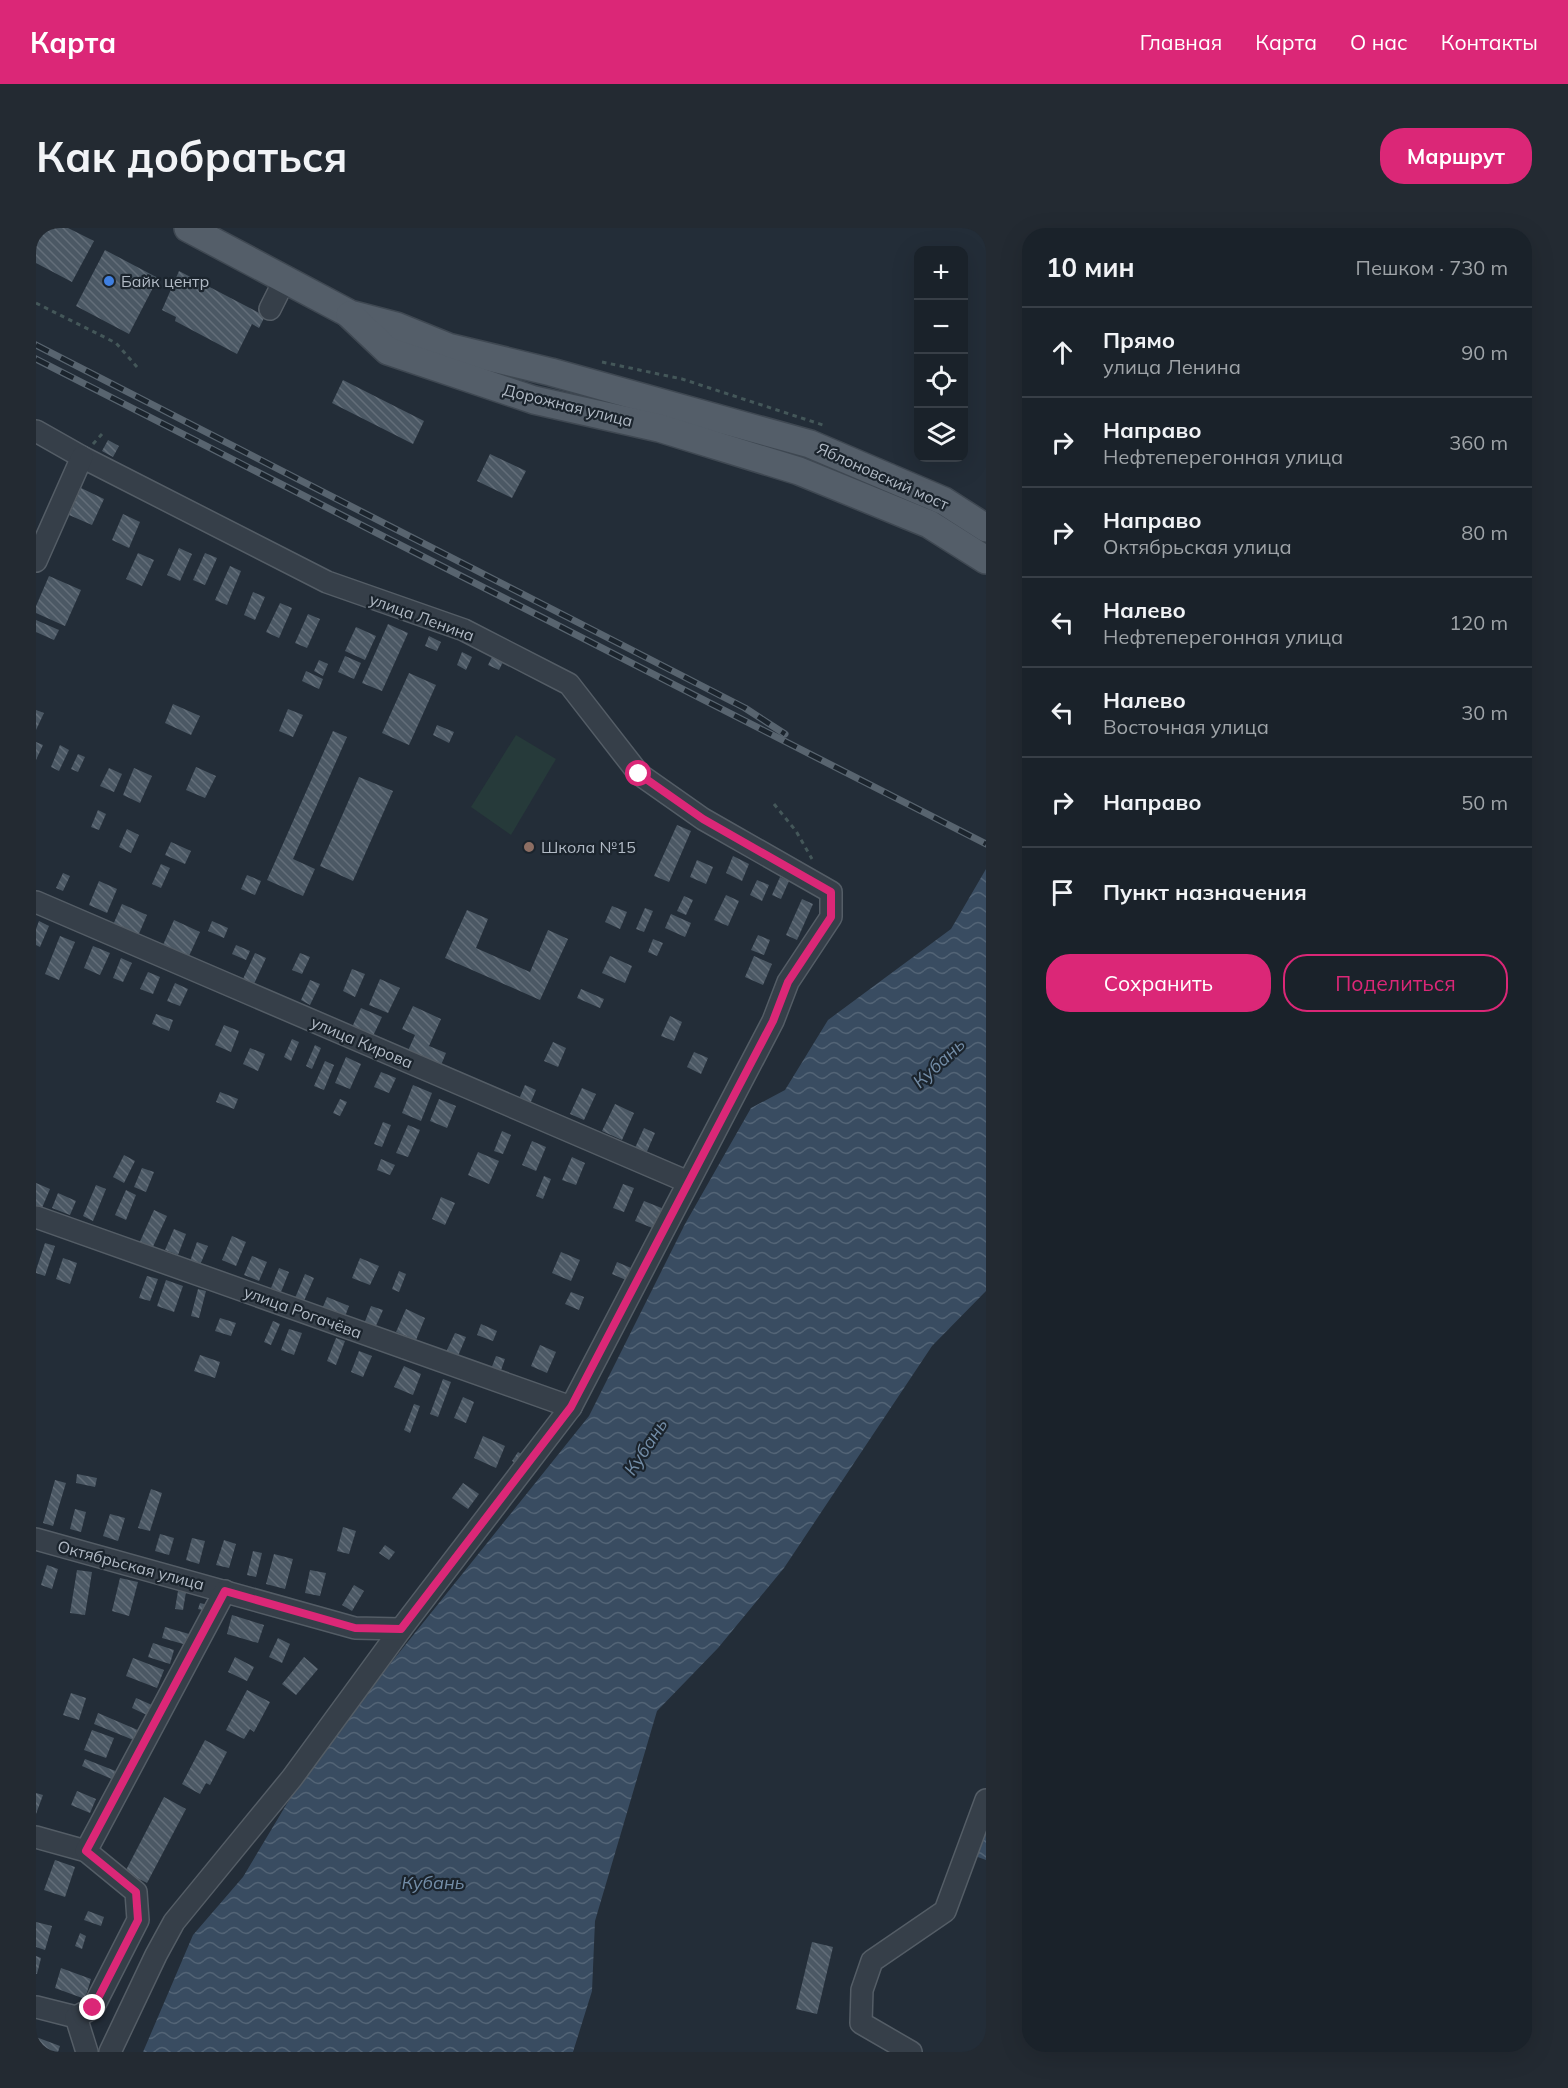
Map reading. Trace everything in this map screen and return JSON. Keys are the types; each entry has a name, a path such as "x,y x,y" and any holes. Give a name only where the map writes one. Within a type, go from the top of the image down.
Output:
{"main road":[{"name":"Дорожная улица","path":"188,228 350,314 396,326 448,347 814,433"},
{"name":"Дорожная улица","path":"350,314 388,351 534,400 659,428 800,471"},
{"name":"Яблоновский мост","path":"814,433 944,501 986,528"},
{"name":"Яблоновский мост","path":"800,471 929,524 986,560"}],"street":[{"path":"270,309 285,279"},
{"name":"улица Ленина","path":"36,431 82,457 327,582 464,630 569,684 639,774 703,819 831,892 831,917 788,982 773,1021 688,1182"},
{"path":"36,561 82,457"},
{"name":"улица Кирова","path":"36,902 688,1182"},
{"path":"110,2052 174,1922 292,1778 401,1629 571,1407 688,1182"},
{"name":"улица Рогачёва","path":"36,1217 571,1407"},
{"name":"Октябрьская улица","path":"36,1539 355,1628 401,1629"},
{"path":"86,1851 225,1591"},
{"path":"911,2052 861,2023 862,1990 872,1961 945,1911 986,1800"},
{"path":"36,1837 86,1851 136,1892 138,1920 93,2008 76,2017 36,2007"},
{"path":"76,2017 87,2052"}],"path":[{"path":"36,303 116,343 137,367"},
{"path":"595,361 682,379 814,433"},
{"path":"774,804 796,831 814,861"}],"green space":[{"path":"516,735 556,759 511,835 471,807"}],"water":[{"name":"Кубань","path":"986,869 986,1291 932,1346 784,1568 718,1648 657,1711 595,1921 592,1991 573,2052 143,2052 193,1935 243,1877 313,1760 589,1416 685,1224 751,1108 785,1090 828,1020 951,929"},
{"path":"986,1828 986,1860 975,1856"}],"building":[{"path":"36,228 68,228 94,241 72,282 36,263"},
{"path":"105,250 158,278 129,334 76,306"},
{"path":"179,271 265,316 259,328 252,324 237,354 175,321 176,317 162,310"},
{"path":"343,380 424,421 413,444 332,403"},
{"path":"108,440 119,446 113,457 102,451"},
{"path":"490,454 526,471 512,498 477,481"},
{"path":"81,488 104,499 92,525 69,515"},
{"path":"123,514 140,522 129,548 112,540"},
{"path":"179,548 192,554 180,581 167,575"},
{"path":"138,553 154,560 142,586 126,579"},
{"path":"205,553 217,558 205,585 193,580"},
{"path":"230,566 241,571 227,605 215,600"},
{"path":"49,576 81,590 65,626 36,613 36,606"},
{"path":"253,592 265,597 255,620 244,615"},
{"path":"280,603 292,608 279,638 266,632"},
{"path":"308,614 320,619 307,648 295,643"},
{"path":"36,620 59,630 54,640 36,632"},
{"path":"388,624 408,633 382,691 362,683"},
{"path":"356,627 376,636 365,660 345,651"},
{"path":"429,636 441,642 437,651 425,646"},
{"path":"462,652 472,657 466,670 457,665"},
{"path":"345,656 361,663 354,679 338,672"},
{"path":"492,657 503,662 499,670 488,665"},
{"path":"319,660 328,664 323,676 314,671"},
{"path":"306,671 323,679 319,689 302,681"},
{"path":"409,673 436,685 409,745 382,733"},
{"path":"173,704 200,716 191,735 165,723"},
{"path":"288,709 303,715 293,737 279,731"},
{"path":"36,710 44,713 36,730"},
{"path":"437,725 454,732 449,743 433,735"},
{"path":"333,731 347,737 293,859 315,869 303,896 267,880"},
{"path":"36,742 43,745 36,760"},
{"path":"60,745 69,750 59,771 51,767"},
{"path":"78,754 85,757 78,772 71,769"},
{"path":"196,767 216,776 205,798 186,790"},
{"path":"109,768 122,774 114,792 100,786"},
{"path":"134,768 152,776 140,803 123,795"},
{"path":"359,777 393,791 353,881 320,866"},
{"path":"98,810 106,814 99,830 91,827"},
{"path":"677,825 691,831 669,882 654,876"},
{"path":"127,829 139,835 131,853 119,847"},
{"path":"171,842 191,851 185,864 165,855"},
{"path":"733,856 749,864 742,881 726,873"},
{"path":"697,860 713,867 706,884 690,877"},
{"path":"161,864 170,868 161,888 152,884"},
{"path":"63,873 70,876 63,891 56,888"},
{"path":"247,875 261,881 255,895 241,889"},
{"path":"780,877 789,881 781,899 772,895"},
{"path":"757,880 769,885 762,901 750,895"},
{"path":"99,881 117,889 107,913 89,905"},
{"path":"726,895 739,901 728,926 714,920"},
{"path":"684,896 693,900 686,915 677,911"},
{"path":"802,899 813,904 797,940 786,935"},
{"path":"122,904 147,915 138,936 113,925"},
{"path":"612,906 627,912 620,929 605,922"},
{"path":"645,908 653,911 644,932 636,929"},
{"path":"467,910 488,919 476,948 530,972 548,930 568,939 540,1000 445,958"},
{"path":"671,914 691,923 685,937 665,928"},
{"path":"174,920 200,932 189,956 163,945"},
{"path":"39,921 49,926 40,947 36,945 36,929"},
{"path":"212,921 228,928 224,938 208,931"},
{"path":"758,935 770,940 764,955 751,950"},
{"path":"60,936 75,942 59,980 45,974"},
{"path":"653,939 663,943 657,956 648,952"},
{"path":"236,945 250,951 246,960 232,954"},
{"path":"93,946 110,953 100,975 84,968"},
{"path":"255,953 266,958 254,984 243,979"},
{"path":"300,953 310,957 302,974 292,970"},
{"path":"610,956 632,966 625,983 602,973"},
{"path":"754,956 772,964 763,985 745,977"},
{"path":"121,958 132,963 123,982 113,978"},
{"path":"352,969 365,974 355,997 343,991"},
{"path":"148,972 160,977 153,994 140,989"},
{"path":"380,979 400,988 388,1013 369,1005"},
{"path":"310,980 320,984 310,1005 301,1000"},
{"path":"175,983 188,989 180,1006 167,1001"},
{"path":"581,989 604,999 600,1008 577,998"},
{"path":"413,1006 441,1019 429,1046 446,1053 439,1070 406,1055 415,1035 402,1029"},
{"path":"361,1008 382,1017 373,1036 352,1027"},
{"path":"156,1014 173,1020 169,1031 152,1024"},
{"path":"670,1016 682,1022 674,1041 661,1036"},
{"path":"224,1025 239,1031 231,1052 215,1045"},
{"path":"292,1039 299,1042 291,1061 284,1057"},
{"path":"553,1042 566,1048 558,1067 544,1061"},
{"path":"315,1045 321,1048 312,1069 306,1066"},
{"path":"250,1048 265,1054 258,1071 243,1064"},
{"path":"694,1052 708,1058 701,1074 687,1067"},
{"path":"346,1057 361,1064 350,1089 335,1083"},
{"path":"325,1061 334,1065 324,1090 314,1086"},
{"path":"381,1072 396,1078 389,1093 374,1087"},
{"path":"413,1085 432,1093 421,1121 402,1113"},
{"path":"525,1085 536,1090 530,1104 519,1099"},
{"path":"582,1088 596,1094 584,1120 570,1114"},
{"path":"220,1092 238,1099 234,1109 216,1102"},
{"path":"340,1099 347,1102 340,1116 333,1113"},
{"path":"439,1099 456,1106 447,1128 430,1121"},
{"path":"615,1104 634,1113 622,1140 602,1131"},
{"path":"383,1122 391,1125 382,1147 374,1144"},
{"path":"408,1125 420,1130 408,1157 396,1153"},
{"path":"644,1128 655,1133 645,1156 634,1150"},
{"path":"502,1131 511,1135 503,1154 494,1151"},
{"path":"532,1141 546,1147 536,1171 522,1165"},
{"path":"478,1152 499,1161 489,1184 468,1175"},
{"path":"124,1155 135,1161 124,1183 113,1177"},
{"path":"572,1157 585,1163 576,1185 562,1180"},
{"path":"381,1159 395,1165 390,1175 377,1170"},
{"path":"142,1168 154,1172 146,1192 134,1187"},
{"path":"544,1176 551,1179 543,1199 536,1196"},
{"path":"36,1183 50,1189 42,1208 36,1205"},
{"path":"623,1184 634,1188 624,1212 613,1208"},
{"path":"96,1185 106,1189 93,1221 83,1216"},
{"path":"126,1190 136,1195 126,1220 115,1215"},
{"path":"58,1193 76,1201 70,1215 52,1208"},
{"path":"441,1197 455,1203 445,1225 432,1219"},
{"path":"644,1201 664,1209 655,1229 635,1221"},
{"path":"154,1210 167,1216 151,1251 138,1246"},
{"path":"174,1229 186,1234 178,1255 165,1250"},
{"path":"232,1236 246,1242 236,1266 222,1260"},
{"path":"197,1242 208,1246 200,1265 190,1261"},
{"path":"45,1243 55,1246 45,1276 36,1273 36,1270"},
{"path":"561,1252 580,1260 571,1281 552,1273"},
{"path":"252,1256 267,1262 259,1281 244,1275"},
{"path":"63,1258 77,1263 70,1284 56,1279"},
{"path":"360,1258 379,1266 370,1285 352,1278"},
{"path":"617,1262 631,1268 626,1280 612,1274"},
{"path":"279,1268 289,1272 281,1292 271,1288"},
{"path":"399,1271 406,1274 399,1292 392,1289"},
{"path":"305,1274 314,1278 304,1301 295,1298"},
{"path":"147,1276 158,1279 150,1301 139,1298"},
{"path":"166,1280 183,1286 174,1312 157,1306"},
{"path":"198,1289 206,1291 199,1318 191,1316"},
{"path":"571,1292 584,1297 579,1310 565,1304"},
{"path":"327,1297 349,1306 344,1319 322,1309"},
{"path":"371,1306 383,1310 375,1328 364,1324"},
{"path":"406,1309 425,1318 416,1340 396,1332"},
{"path":"220,1318 236,1323 231,1336 215,1331"},
{"path":"273,1321 280,1324 271,1345 264,1342"},
{"path":"481,1324 497,1331 493,1341 477,1335"},
{"path":"289,1329 302,1333 294,1355 281,1350"},
{"path":"455,1333 466,1337 458,1356 446,1352"},
{"path":"336,1338 345,1341 336,1365 327,1361"},
{"path":"540,1345 556,1352 547,1373 531,1366"},
{"path":"359,1351 372,1356 363,1377 351,1372"},
{"path":"200,1355 220,1362 215,1378 194,1371"},
{"path":"496,1356 505,1359 500,1373 491,1369"},
{"path":"404,1366 421,1374 413,1395 394,1387"},
{"path":"443,1379 451,1382 438,1417 430,1414"},
{"path":"463,1397 474,1402 466,1423 454,1418"},
{"path":"414,1404 420,1406 410,1433 404,1430"},
{"path":"483,1436 505,1446 496,1468 474,1458"},
{"path":"518,1452 528,1458 522,1467 512,1461"},
{"path":"77,1474 97,1478 95,1487 76,1483"},
{"path":"55,1480 66,1483 53,1526 43,1523"},
{"path":"463,1483 479,1494 468,1509 452,1498"},
{"path":"151,1489 162,1493 150,1531 138,1528"},
{"path":"75,1509 86,1512 81,1532 70,1529"},
{"path":"110,1514 125,1518 118,1541 103,1536"},
{"path":"343,1527 356,1531 349,1554 337,1551"},
{"path":"160,1534 174,1538 169,1555 155,1551"},
{"path":"192,1538 205,1541 199,1564 186,1560"},
{"path":"224,1540 236,1544 229,1568 216,1565"},
{"path":"385,1545 395,1552 389,1560 379,1553"},
{"path":"253,1551 262,1553 256,1577 247,1575"},
{"path":"274,1554 293,1559 285,1589 266,1584"},
{"path":"47,1565 58,1569 52,1589 41,1585"},
{"path":"77,1570 92,1572 85,1615 70,1613"},
{"path":"310,1570 326,1573 320,1596 305,1593"},
{"path":"120,1578 138,1582 129,1616 112,1611"},
{"path":"354,1585 364,1591 352,1611 342,1605"},
{"path":"178,1591 186,1592 183,1610 175,1609"},
{"path":"200,1603 208,1605 206,1611 198,1609"},
{"path":"232,1615 264,1625 258,1643 227,1634"},
{"path":"165,1627 196,1636 194,1647 162,1638"},
{"path":"278,1638 290,1644 282,1663 269,1657"},
{"path":"153,1643 174,1650 170,1664 148,1657"},
{"path":"235,1657 254,1667 247,1681 228,1672"},
{"path":"304,1657 318,1669 296,1695 282,1684"},
{"path":"133,1658 164,1670 157,1688 126,1676"},
{"path":"247,1690 270,1702 254,1732 250,1729 244,1739 226,1730"},
{"path":"71,1693 86,1698 79,1720 63,1715"},
{"path":"136,1698 152,1705 147,1715 132,1708"},
{"path":"98,1713 140,1731 136,1741 94,1724"},
{"path":"92,1730 114,1738 106,1758 84,1750"},
{"path":"205,1740 227,1752 210,1785 206,1783 200,1794 182,1784"},
{"path":"85,1759 118,1772 114,1780 82,1766"},
{"path":"77,1791 96,1799 90,1813 71,1805"},
{"path":"36,1793 43,1795 36,1814"},
{"path":"164,1797 186,1809 147,1883 125,1872"},
{"path":"55,1860 75,1867 65,1897 44,1890"},
{"path":"88,1911 104,1917 101,1926 84,1920"},
{"path":"36,1922 52,1926 45,1950 36,1947"},
{"path":"80,1933 86,1936 82,1949 75,1946"},
{"path":"812,1942 833,1947 817,2014 796,2009"},
{"path":"36,1956 41,1958 37,1974 36,1974"},
{"path":"61,1968 91,1979 85,1999 55,1988"},
{"path":"36,2037 60,2046 58,2052 36,2052"}],"railway":[{"path":"36,345 745,708 785,734"},
{"path":"36,359 986,844"}],"place":[{"name":"Байк центр","path":"109,281"},
{"name":"Школа №15","path":"529,847"}],"route":[{"path":"93,2008 138,1920 136,1892 86,1851 225,1591 355,1628 401,1629 571,1407 773,1021 788,982 831,917 831,892 703,819 639,774"}]}
